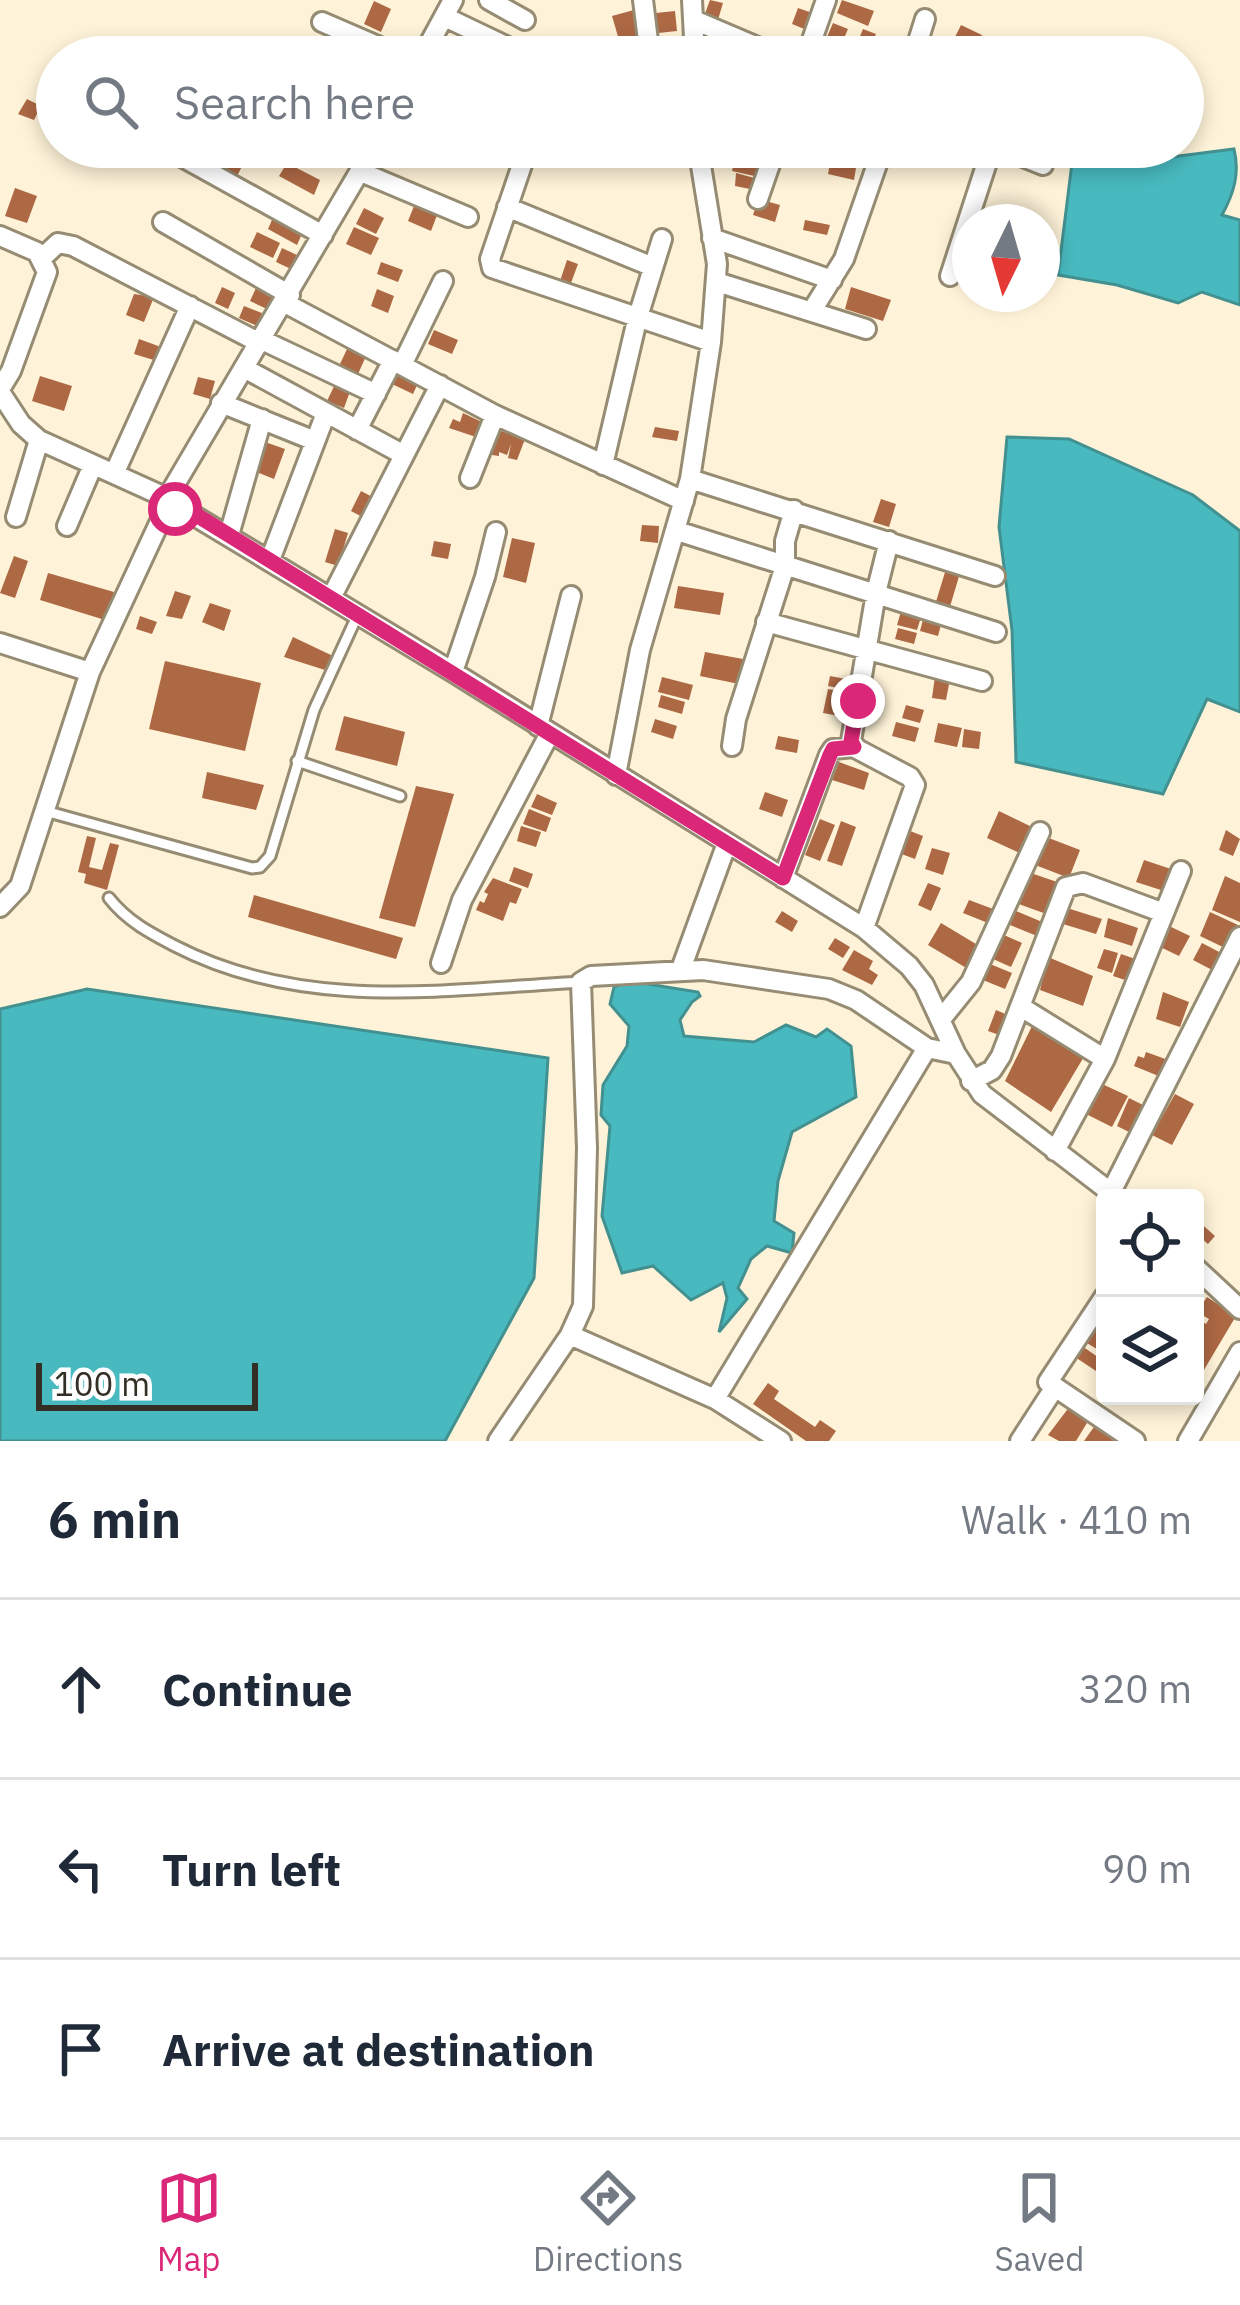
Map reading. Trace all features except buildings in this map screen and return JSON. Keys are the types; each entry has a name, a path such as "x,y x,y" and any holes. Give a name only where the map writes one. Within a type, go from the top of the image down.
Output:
{"street":[{"path":"489,0 525,20"},
{"path":"643,0 647,36"},
{"path":"813,36 826,0"},
{"path":"434,36 449,8 495,36"},
{"path":"693,10 742,36"},
{"path":"920,36 925,20"},
{"path":"322,22 354,36"},
{"path":"202,168 323,235"},
{"path":"0,907 20,886 90,672 162,517 221,403 363,168"},
{"path":"521,168 490,259 492,268 711,342"},
{"path":"616,775 640,650 690,479 711,342 717,283 701,168"},
{"path":"758,199 769,168"},
{"path":"813,309 854,236 876,168"},
{"path":"950,276 988,168"},
{"path":"361,172 468,217"},
{"path":"507,207 653,267"},
{"path":"163,222 440,386 684,501"},
{"path":"0,236 42,258"},
{"path":"712,238 832,280"},
{"path":"603,465 637,320 662,239"},
{"path":"42,258 53,245 65,243 376,394"},
{"path":"42,258 46,278 0,391 20,424 38,440 190,511 864,928 909,966 942,1018 970,1081 1107,1189"},
{"path":"357,430 443,281"},
{"path":"717,283 866,329"},
{"path":"115,474 190,306"},
{"path":"244,368 404,455"},
{"path":"332,598 440,386"},
{"path":"221,403 315,441"},
{"path":"271,560 326,413"},
{"path":"470,478 495,415"},
{"path":"229,535 262,419"},
{"path":"16,517 38,440"},
{"path":"67,526 92,465"},
{"path":"690,479 995,576"},
{"path":"732,746 736,719 784,566 794,510"},
{"path":"677,531 996,632"},
{"path":"453,671 496,532"},
{"path":"854,747 852,733 889,541"},
{"path":"441,963 462,900 544,730 571,596"},
{"path":"766,622 982,681"},
{"path":"0,643 90,672"},
{"path":"783,878 833,749 854,747 910,777 915,785 864,928"},
{"path":"942,1018 971,982 1040,832"},
{"path":"682,969 727,843"},
{"path":"1055,1150 1106,1059 1181,871"},
{"path":"970,1081 992,1070 1022,1007 1063,892 1072,883 1164,914"},
{"path":"1118,1189 1240,937"},
{"path":"498,1441 570,1334 583,1306 587,1148 581,982 591,976 682,969 843,993 928,1048 956,1054"},
{"path":"1022,1007 1106,1059"},
{"path":"716,1399 928,1048"},
{"path":"1204,1275 1240,1309"},
{"path":"1104,1297 1048,1382 1135,1441"},
{"path":"570,1334 716,1399 781,1441"},
{"path":"1188,1441 1240,1352"},
{"path":"1020,1441 1055,1387"}],"lane":[{"path":"45,811 260,867 270,856 314,710 358,614"},
{"path":"297,761 400,796"},
{"path":"110,898 146,931 213,965 266,982 378,993 581,982"}],"water":[{"path":"1234,149 1235,183 1222,215 1240,220 1240,305 1202,292 1178,303 1117,285 1060,275 1071,168 1204,168 1204,153"},
{"path":"1007,437 1069,439 1193,495 1240,531 1240,712 1207,699 1163,794 1016,762 1012,630 999,527"},
{"path":"629,981 698,992 700,996 680,1020 684,1036 754,1042 786,1025 816,1037 827,1029 851,1046 856,1097 792,1132 778,1181 774,1221 794,1233 792,1253 767,1246 751,1259 738,1288 747,1299 719,1332 727,1298 723,1283 691,1300 653,1266 622,1273 602,1216 610,1126 601,1115 603,1085 627,1046 629,1026 610,1004 614,987"},
{"path":"87,989 548,1058 534,1278 445,1441 0,1441 0,1009"}],"route":[{"path":"175,509 190,511 783,878 833,749 854,747 858,701"}]}
